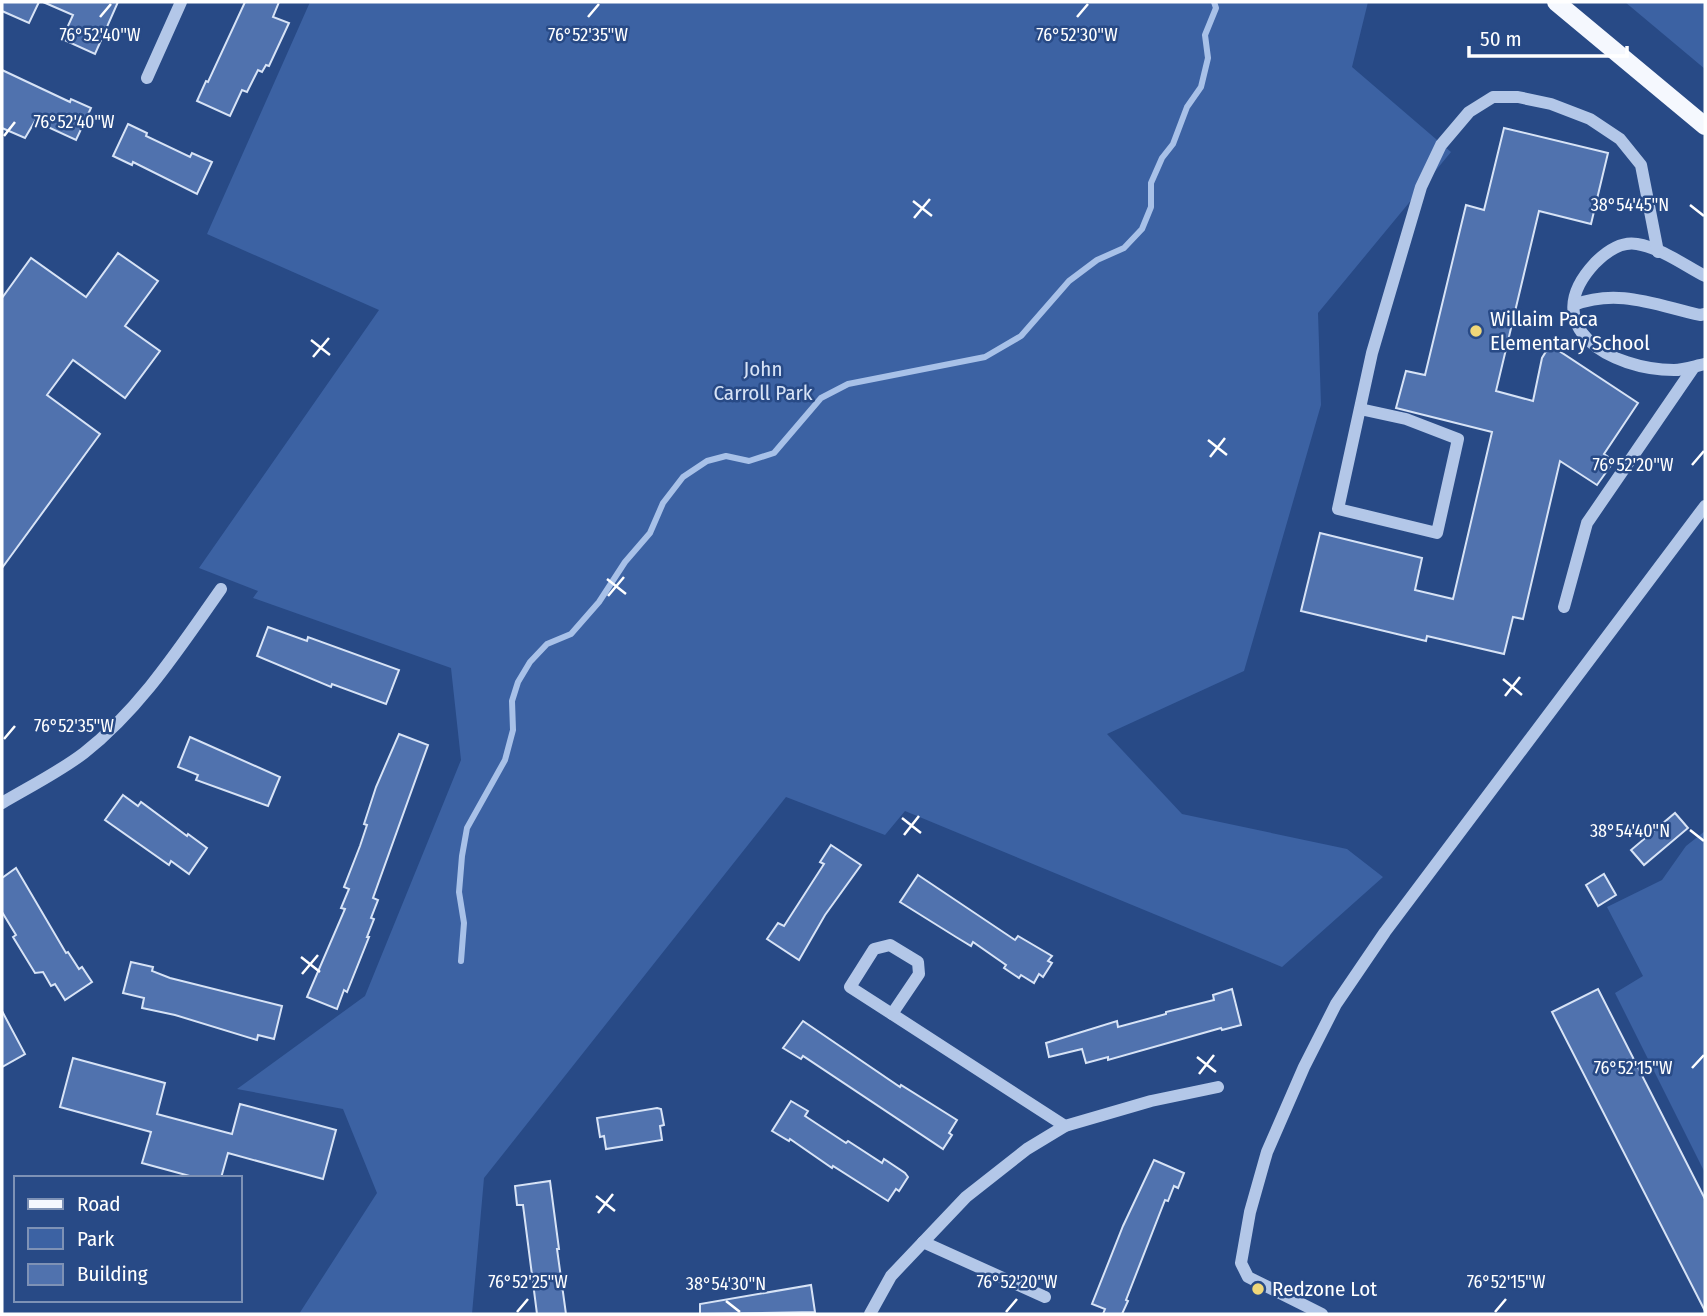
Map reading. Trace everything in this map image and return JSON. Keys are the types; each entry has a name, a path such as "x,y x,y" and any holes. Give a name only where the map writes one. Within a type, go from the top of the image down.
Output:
{"main road":[{"path":"1556,2 1705,126"}],"street":[{"path":"147,78 181,2"},
{"path":"1360,409 1406,419 1458,439 1437,533 1338,509 1372,353 1422,187 1441,145 1469,112 1493,97 1518,97 1551,104 1590,119 1620,139 1641,165 1658,252"},
{"path":"1700,365 1675,370 1621,362 1588,343 1580,332 1574,315 1573,295 1583,276 1601,257 1619,246 1636,244 1705,276"},
{"path":"1574,305 1592,298 1618,296 1705,314"},
{"path":"1564,607 1587,523 1700,365"},
{"path":"1322,1314 1248,1277 1241,1263 1250,1212 1267,1152 1304,1067 1336,1003 1385,932 1705,506"},
{"path":"2,803 73,761 115,725 166,667 221,589"},
{"path":"892,1014 919,974 918,962 890,944 874,949 850,987 1065,1126"},
{"path":"870,1314 891,1276 923,1242 966,1197 1027,1149 1065,1126 1150,1101 1219,1087"},
{"path":"923,1242 1045,1297"}],"green space":[{"name":"John Carroll Park","path":"310,2 1368,2 1352,67 1451,152 1318,313 1321,405 1244,671 1107,734 1182,814 1347,849 1383,877 1282,967 905,811 885,835 786,797 484,1178 472,1314 299,1314 377,1193 343,1109 237,1089 365,996 461,760 451,668 253,598 258,591 199,568 379,310 207,234"},
{"path":"1625,2 1705,2 1705,69"},
{"path":"1705,831 1705,1173 1615,993 1643,976 1607,907 1662,880 1686,846"}],"building":[{"path":"2,2 39,2 29,23 2,11"},
{"path":"43,2 118,2 95,54 62,39 73,15"},
{"path":"245,2 279,2 273,17 289,23 269,66 266,65 262,72 258,70 247,92 242,90 230,116 197,101"},
{"path":"2,70 70,102 71,99 91,108 76,140 35,121 25,138 2,128"},
{"path":"128,124 147,133 146,136 190,157 192,153 212,162 197,194 133,162 132,165 113,156"},
{"path":"1504,128 1608,153 1591,224 1539,211 1496,391 1533,401 1542,358 1550,345 1638,403 1604,454 1614,461 1597,485 1560,461 1523,619 1513,617 1504,654 1427,636 1426,641 1301,611 1320,533 1422,558 1415,590 1453,599 1492,432 1396,408 1406,371 1425,375 1466,205 1484,210"},
{"path":"118,253 158,281 125,326 160,351 125,398 73,360 47,395 100,434 2,568 2,298 31,258 86,297"},
{"path":"268,627 307,641 308,637 399,670 386,704 332,684 331,687 257,656"},
{"path":"399,734 428,745 373,898 378,900 371,918 374,919 369,937 347,992 344,990 337,1009 307,997 345,909 341,908 349,889 344,887 367,825 364,824 376,787"},
{"path":"190,737 280,777 268,806 196,780 198,775 178,767"},
{"path":"123,795 138,806 141,802 207,848 189,874 171,861 169,865 105,820"},
{"path":"1675,813 1688,828 1644,865 1631,850"},
{"path":"831,845 861,865 825,915 799,960 767,939 778,923 784,926 824,864 820,862"},
{"path":"16,868 66,953 68,952 79,969 82,967 92,982 65,1000 55,984 51,986 43,972 35,973 13,937 16,935 2,912 2,878"},
{"path":"1604,874 1616,895 1598,906 1586,885"},
{"path":"918,875 1015,940 1018,936 1052,956 1048,961 1052,963 1043,977 1039,974 1034,983 1021,975 1019,978 1004,968 1006,965 973,942 971,946 900,902"},
{"path":"131,962 153,967 152,971 170,978 282,1006 274,1039 258,1035 257,1040 175,1015 142,1008 144,998 123,993"},
{"path":"1232,989 1241,1025 1222,1030 1221,1028 1108,1060 1108,1057 1086,1063 1082,1049 1049,1057 1046,1043 1117,1021 1118,1027 1166,1014 1214,1000 1213,995"},
{"path":"1598,989 1705,1199 1705,1311 1552,1012"},
{"path":"2,1011 25,1054 2,1067"},
{"path":"803,1021 900,1087 901,1085 957,1120 943,1149 803,1056 801,1059 783,1048"},
{"path":"73,1058 165,1083 157,1114 232,1134 240,1104 336,1130 323,1179 228,1153 222,1176 190,1176 142,1163 151,1132 60,1107"},
{"path":"791,1101 808,1111 805,1116 846,1143 848,1141 882,1163 884,1159 905,1173 908,1177 899,1191 896,1189 888,1201 790,1139 789,1141 772,1131"},
{"path":"661,1109 664,1125 660,1126 662,1140 606,1149 604,1136 600,1137 597,1118"},
{"path":"1154,1160 1184,1173 1178,1188 1174,1186 1168,1201 1165,1200 1122,1314 1103,1314 1105,1309 1092,1304 1123,1226"},
{"path":"550,1181 566,1314 537,1314 523,1205 517,1205 515,1186"},
{"path":"811,1285 815,1312 700,1314 700,1304"}],"waterway":[{"path":"461,961 464,923 459,892 467,828 505,760 513,730 512,701 518,682 530,662 547,644 571,634 599,602 625,562 650,533 663,503 683,477 707,461 726,456 749,461 774,453 821,398 848,384 985,357 1021,336 1069,281 1097,260 1124,248 1142,229 1151,207 1151,183 1162,158 1173,144 1187,107 1201,87 1208,58 1205,35 1216,8 1214,2"}],"place":[{"name":"Willaim Paca Elementary School","path":"1476,331"},
{"name":"Redzone Lot","path":"1258,1289"}]}
